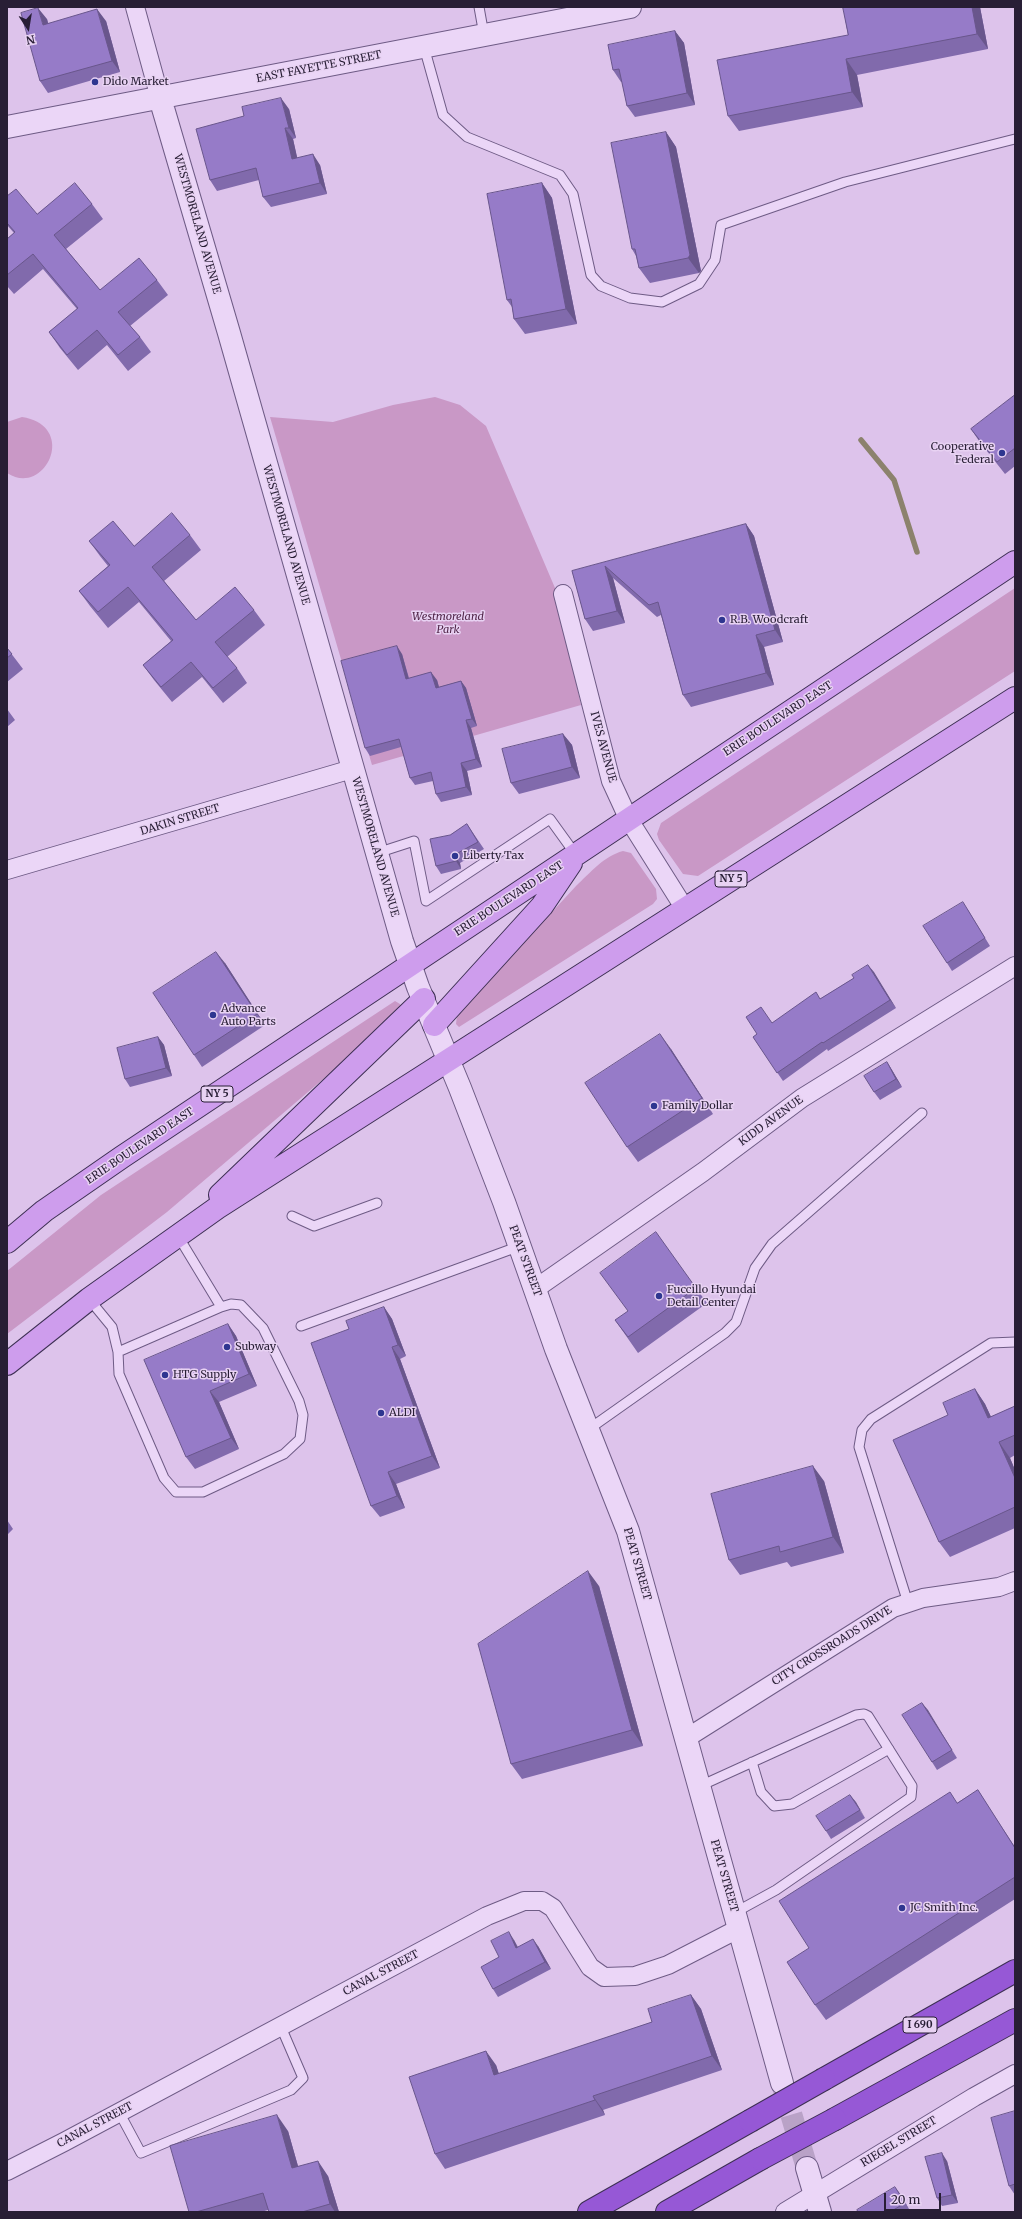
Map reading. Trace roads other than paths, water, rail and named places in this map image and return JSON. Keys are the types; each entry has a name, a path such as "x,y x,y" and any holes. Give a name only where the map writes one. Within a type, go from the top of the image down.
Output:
{"highway":[{"name":"I 690","path":"589,2212 1015,1971"},
{"path":"667,2212 760,2159 1015,2020"}],"main road":[{"name":"ERIE BOULEVARD EAST","path":"7,1242 44,1211 122,1157 1015,562"},
{"name":"NY 5","path":"7,1364 89,1299 217,1208 1015,698"},
{"path":"434,1025 542,906 576,855"},
{"path":"177,1236 424,1000"}],"street":[{"name":"EAST FAYETTE STREET","path":"7,127 630,7"},
{"name":"WESTMORELAND AVENUE","path":"139,8 160,98 229,333 376,853 410,965 448,1060"},
{"name":"IVES AVENUE","path":"563,594 612,781 629,820 685,908"},
{"name":"DAKIN STREET","path":"7,870 352,769"},
{"name":"KIDD AVENUE","path":"535,1289 703,1172 802,1098 1015,966"},
{"name":"PEAT STREET","path":"448,1060 628,1531 782,2083"},
{"name":"CITY CROSSROADS DRIVE","path":"685,1739 893,1608 923,1598 999,1587 1015,1581"},
{"name":"CANAL STREET","path":"7,2171 486,1916 524,1901 542,1901 553,1908 590,1967 604,1977 635,1976 668,1965 736,1921"},
{"name":"RIEGEL STREET","path":"785,2212 817,2203 974,2097 1015,2074"},
{"path":"807,2168 817,2203"}],"lane":[{"path":"479,7 484,35"},
{"path":"424,47 443,114 467,137 560,176 572,194 591,274 601,286 630,298 662,302 699,284 715,260 721,225 845,182 1015,139"},
{"path":"376,853 414,842 426,901 550,819 576,855"},
{"path":"588,1429 725,1333 736,1322 755,1268 772,1244 922,1113"},
{"path":"292,1216 314,1226 378,1203"},
{"path":"177,1236 221,1307"},
{"path":"301,1326 520,1246"},
{"path":"89,1299 112,1326 118,1352 119,1374 164,1478 176,1492 203,1492 284,1454 300,1439 302,1421 300,1401 263,1328 241,1305 231,1304 221,1307 118,1352"},
{"path":"908,1603 859,1447 862,1430 871,1419 991,1343 1015,1342"},
{"path":"699,1786 856,1715 864,1714 868,1716 912,1786 911,1796 776,1890 736,1921"},
{"path":"752,1762 761,1792 774,1806 781,1807 792,1804 889,1749"},
{"path":"119,2112 141,2153 291,2090 303,2078 281,2026"}],"waterway":[{"path":"861,440 894,480 917,552"}],"tunnel":[{"path":"782,2083 807,2168"}],"place":[{"name":"Dido Market","path":"95,82"},
{"name":"Cooperative Federal","path":"1002,453"},
{"name":"R.B. Woodcraft","path":"722,620"},
{"name":"Liberty Tax","path":"455,856"},
{"name":"Advance Auto Parts","path":"213,1015"},
{"name":"Family Dollar","path":"654,1106"},
{"name":"Fuccillo Hyundai Detail Center","path":"659,1296"},
{"name":"Subway","path":"227,1347"},
{"name":"HTG Supply","path":"165,1375"},
{"name":"ALDI","path":"381,1413"},
{"name":"JC Smith Inc.","path":"902,1908"}],"park label":[{"name":"Westmoreland Park","path":"448,623"}]}
